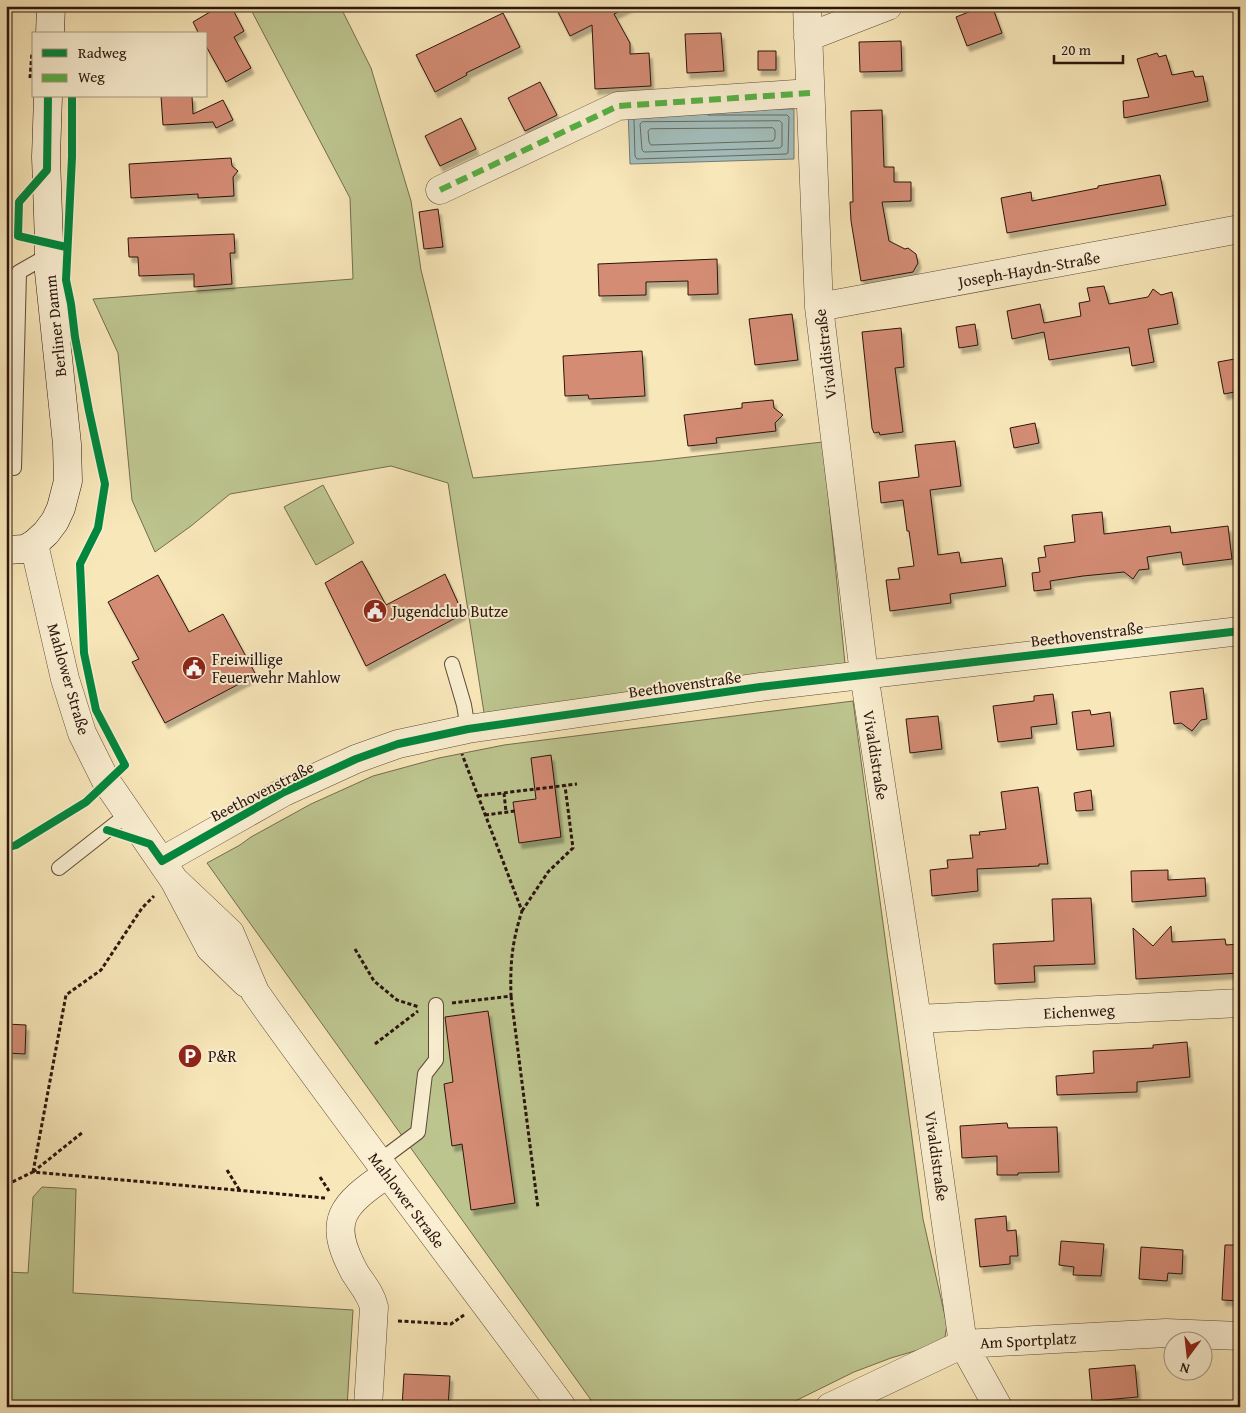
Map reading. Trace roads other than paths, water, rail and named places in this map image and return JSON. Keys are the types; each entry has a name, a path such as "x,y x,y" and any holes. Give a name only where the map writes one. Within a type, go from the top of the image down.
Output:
{"street":[{"path":"50,6 50,32"},
{"name":"Vivaldistraße","path":"808,6 819,307 864,674 917,1019 963,1344 998,1407"},
{"path":"808,37 888,6"},
{"path":"440,190 618,106 810,93"},
{"name":"Berliner Damm","path":"34,544 55,521 61,508 68,481 67,444 49,272 48,98"},
{"name":"Joseph-Haydn-Straße","path":"819,307 1240,229"},
{"path":"6,550 24,549 34,544"},
{"name":"Mahlower Straße","path":"34,544 65,679 82,733 106,781 168,870 230,934 255,992 382,1168 562,1407"},
{"name":"Beethovenstraße","path":"168,870 284,792 356,759 398,744 462,730 760,687 1240,630"},
{"name":"Eichenweg","path":"917,1019 1240,1003"},
{"path":"368,1407 374,1307 372,1298 348,1259 340,1224 343,1213 350,1203 382,1168"},
{"name":"Am Sportplatz","path":"830,1407 963,1344 1166,1333 1240,1336"}],"lane":[{"path":"14,468 19,272 49,255"},
{"path":"452,664 464,705 462,730"},
{"path":"58,868 129,814"},
{"path":"382,1168 418,1132 425,1074 436,1060 436,1005"}],"water":[{"path":"794,109 794,159 630,164 628,110"}],"place":[{"name":"Jugendclub Butze","path":"375,611"},
{"name":"Freiwillige Feuerwehr Mahlow","path":"194,668"},
{"name":"P&R","path":"190,1056"}]}
